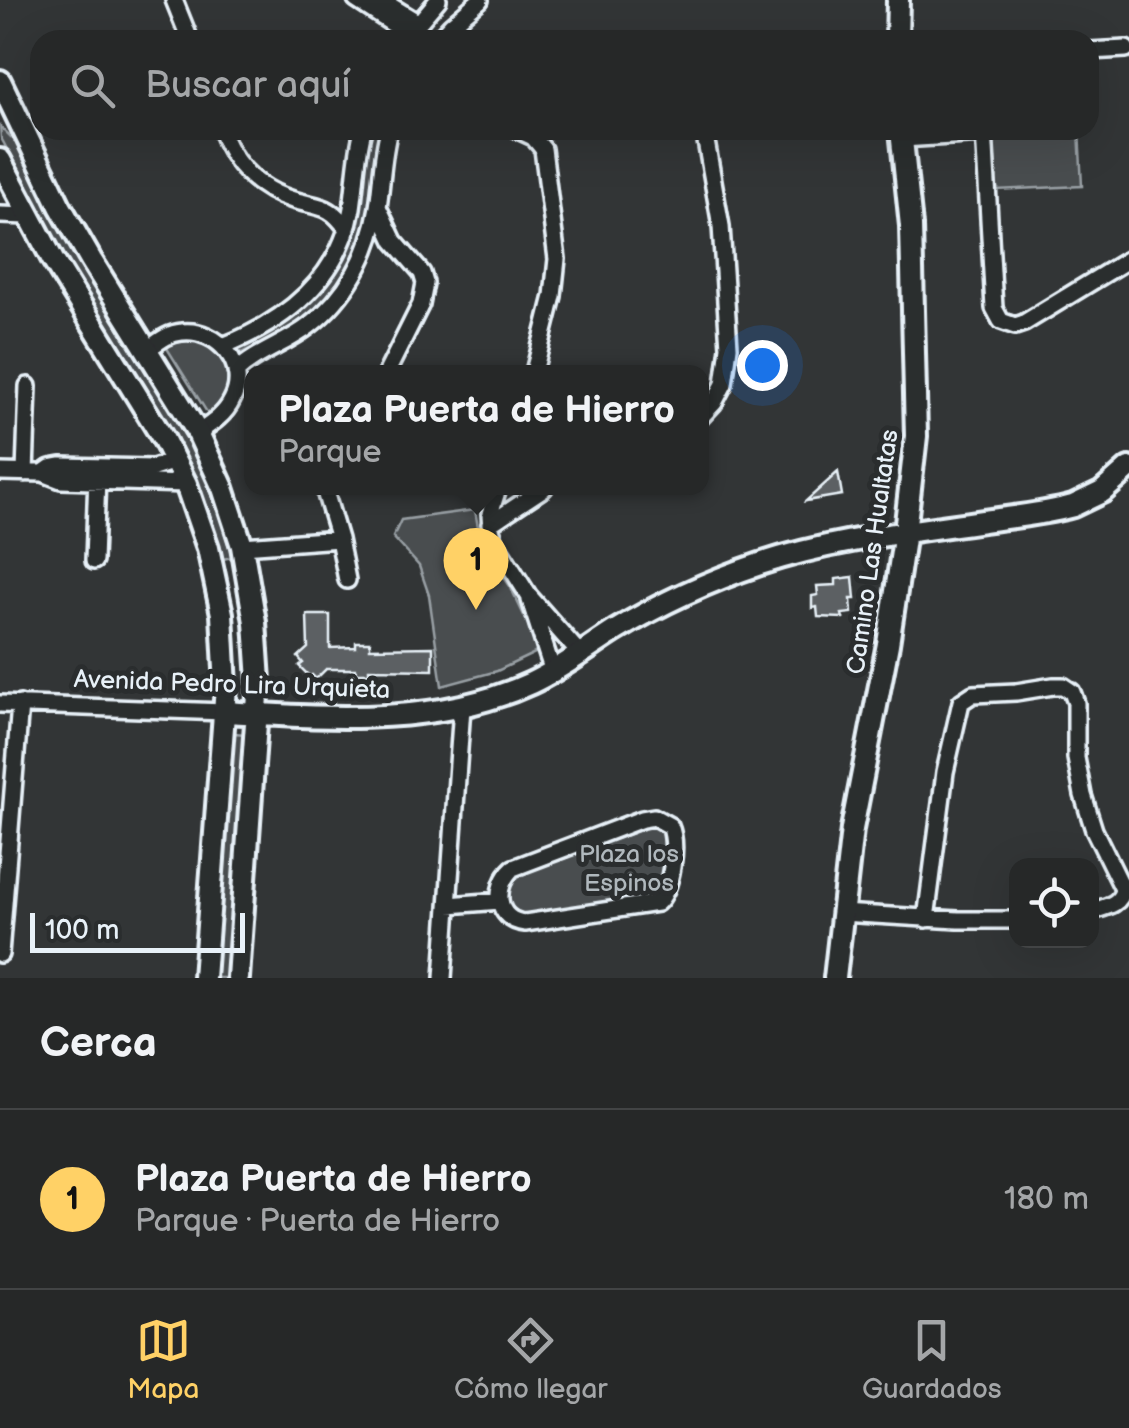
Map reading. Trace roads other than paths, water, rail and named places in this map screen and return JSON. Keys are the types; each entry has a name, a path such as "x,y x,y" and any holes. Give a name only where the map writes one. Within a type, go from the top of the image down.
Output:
{"main road":[{"path":"897,30 898,0"},
{"path":"1,85 60,206 198,433 223,488 242,546 258,652 258,714 238,978"},
{"name":"Camino Las Hualtatas","path":"835,978 852,829 884,663 916,436 911,226 903,140"},
{"path":"0,160 6,186 28,216 175,461 208,548 220,603 226,661 204,978"},
{"name":"Avenida Pedro Lira Urquieta","path":"225,712 384,716 462,706 506,693 554,672 646,613 732,573 822,547 1073,506 1102,492 1129,468"}],"street":[{"path":"174,0 186,30"},
{"path":"356,0 406,30"},
{"path":"380,0 407,30"},
{"path":"411,30 438,0"},
{"path":"447,30 480,0"},
{"path":"1099,50 1126,49"},
{"path":"226,140 235,160 262,186 291,199 324,207 348,229"},
{"path":"223,346 272,321 302,300 327,272 348,229 361,140"},
{"path":"245,365 298,334 343,293 364,256 378,207 387,140"},
{"path":"536,140 543,149 557,248 553,296 536,365"},
{"path":"706,140 721,226 729,347 724,384 709,408"},
{"path":"984,140 994,308 1001,321 1014,326 1024,323 1129,260"},
{"path":"324,207 354,193"},
{"path":"378,207 394,241 422,273 425,288 418,311 391,365"},
{"path":"0,215 28,216"},
{"path":"364,256 394,241"},
{"path":"147,350 164,338 183,332 208,336 230,355 237,384 233,400 221,416 198,433"},
{"path":"236,372 244,366"},
{"path":"25,473 28,386"},
{"path":"97,474 153,468 175,461"},
{"path":"0,472 43,473 61,466 186,484"},
{"path":"94,561 97,474"},
{"path":"326,495 348,580"},
{"path":"495,495 490,524 495,542 528,596 581,655"},
{"path":"490,524 534,495"},
{"path":"242,546 339,539"},
{"path":"528,596 554,672"},
{"path":"926,918 945,772 960,702 973,694 1052,686 1068,688 1075,697 1076,758 1082,796 1123,889 1117,902 1099,908"},
{"name":"Avenida Pedro Lira Urquieta","path":"0,704 225,712"},
{"path":"0,953 20,704"},
{"path":"443,978 462,706"},
{"path":"648,817 665,821 673,832 668,888 657,903 525,923 506,916 500,901 501,882 518,866 648,817"},
{"path":"449,904 500,901"},
{"path":"841,913 1009,920"}],"place":[{"name":"Plaza Puerta de Hierro","path":"476,610"}],"park label":[{"name":"Plaza los Espinos","path":"629,868"}]}
